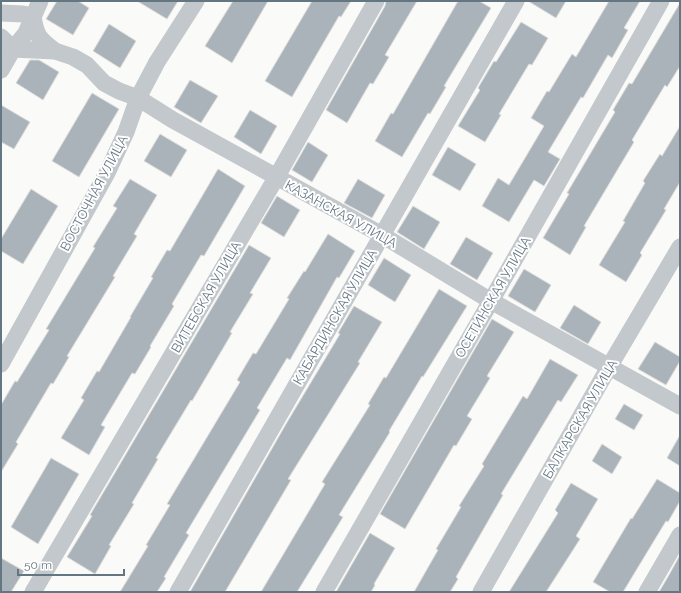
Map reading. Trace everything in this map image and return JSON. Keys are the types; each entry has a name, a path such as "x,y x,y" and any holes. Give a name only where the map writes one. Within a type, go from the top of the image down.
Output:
{"street":[{"name":"ВОСТОЧНАЯ УЛИЦА","path":"1,364 107,173 126,132 138,98 157,62 196,1"},
{"name":"ВИТЕБСКАЯ УЛИЦА","path":"33,592 276,178 376,1"},
{"name":"КАБАРДИНСКАЯ УЛИЦА","path":"178,592 516,1"},
{"name":"ОСЕТИНСКАЯ УЛИЦА","path":"324,592 661,1"},
{"path":"1,13 23,14 36,9"},
{"path":"1,70 13,49 26,34 36,9"},
{"path":"36,9 36,32 43,42 55,51"},
{"path":"1,37 13,49"},
{"name":"КАЗАНСКАЯ УЛИЦА","path":"13,49 55,51 73,56 86,65 104,82 119,91 138,98 173,120 276,178 382,235 491,301 680,406"},
{"name":"БАЛКАРСКАЯ УЛИЦА","path":"481,592 609,367 680,247"},
{"path":"647,592 680,535"}],"building":[{"path":"57,1 78,1 89,8 73,35 46,19"},
{"path":"137,1 178,1 167,19"},
{"path":"233,1 268,1 232,63 205,46"},
{"path":"312,1 351,1 341,17 339,16 292,97 265,81"},
{"path":"386,1 417,1 385,55 389,57 373,84 370,83 347,123 326,110 385,6"},
{"path":"458,1 479,1 491,8 444,86 446,87 430,114 428,113 402,157 375,141 391,113 393,114"},
{"path":"528,1 566,1 556,18"},
{"path":"609,1 640,1 624,28 628,30 612,58 608,55 583,98 581,97 548,152 560,159 544,186 534,180 509,222 482,206 498,178 509,185 544,126 531,118 572,54 576,57"},
{"path":"680,3 680,66 667,87 665,85 632,140 634,142 584,226 586,227 570,255 543,238 569,194 567,193 615,112 613,110 629,83 632,84"},
{"path":"521,22 548,38 532,65 529,64 499,114 501,115 485,142 458,126 480,90 478,88 494,61 496,62"},
{"path":"109,24 136,41 120,68 93,51"},
{"path":"30,60 39,60 59,72 43,100 16,83"},
{"path":"190,80 218,96 201,123 174,107"},
{"path":"92,93 119,109 79,177 52,161"},
{"path":"1,105 30,122 14,149 1,142"},
{"path":"250,110 277,126 261,154 234,137"},
{"path":"680,126 680,182 664,209 666,210 640,253 642,255 626,282 599,265 625,222 623,221 645,183 643,181 660,154 662,156"},
{"path":"160,134 187,150 171,177 144,161"},
{"path":"308,142 328,155 312,182 292,170"},
{"path":"448,147 476,164 460,191 432,175"},
{"path":"218,169 245,186 204,256 201,255 172,304 174,306 135,374 132,373 101,425 105,427 89,455 61,438 84,400 81,398 97,371 99,372 153,278 151,277 167,250 170,251"},
{"path":"130,179 157,195 134,234 137,236 113,276 115,277 67,356 69,357 53,384 51,383 16,442 18,444 1,472 1,405 49,330 46,329 95,248 93,247 117,208 113,206"},
{"path":"358,179 385,195 372,218 344,203"},
{"path":"31,189 58,206 23,264 1,251 1,239"},
{"path":"277,196 300,210 284,237 261,223"},
{"path":"413,206 440,222 424,249 397,232"},
{"path":"328,234 355,251 339,278 337,277 290,360 287,358 257,408 260,410 186,533 189,535 164,577 166,578 157,592 120,592 148,546 146,545 170,505 167,504 240,382 237,380 253,353 256,354 289,299 287,298"},
{"path":"466,237 493,253 477,280 450,264"},
{"path":"249,245 271,258 250,293 253,294 230,332 232,333 156,458 158,459 132,503 134,504 109,545 111,546 95,574 67,557 92,516 90,515"},
{"path":"384,258 411,275 395,302 368,285"},
{"path":"524,269 551,285 535,312 508,296"},
{"path":"439,289 467,306 423,377 422,376 389,431 390,432 339,515 343,517 297,592 261,592 325,484 322,482 370,405 368,404 384,377 386,378"},
{"path":"574,305 601,322 588,344 560,328"},
{"path":"354,306 382,322 358,362 360,363 288,479 291,480 225,592 190,592 286,424 340,334 338,333"},
{"path":"492,319 514,332 487,376 490,378 467,416 472,419 456,446 454,445 405,529 380,514"},
{"path":"655,342 680,357 680,361 666,385 638,369"},
{"path":"550,359 578,375 561,402 558,400 501,494 503,495 456,577 458,579 450,592 414,592 438,550 436,549 461,507 459,506 484,466 482,464 523,396 527,399"},
{"path":"624,404 643,415 634,430 615,419"},
{"path":"680,435 680,466 667,458"},
{"path":"602,444 622,457 612,474 592,461"},
{"path":"51,458 79,474 38,544 11,527"},
{"path":"657,479 680,493 680,501 668,522 666,521 623,592 610,592 593,582 631,518 632,519"},
{"path":"571,483 598,499 576,536 580,539 546,592 509,592 558,513 555,510"},
{"path":"370,533 395,548 371,592 336,592"},
{"path":"680,555 680,592 659,592 669,575"},
{"path":"1,558 24,571 11,592 1,592"}]}
